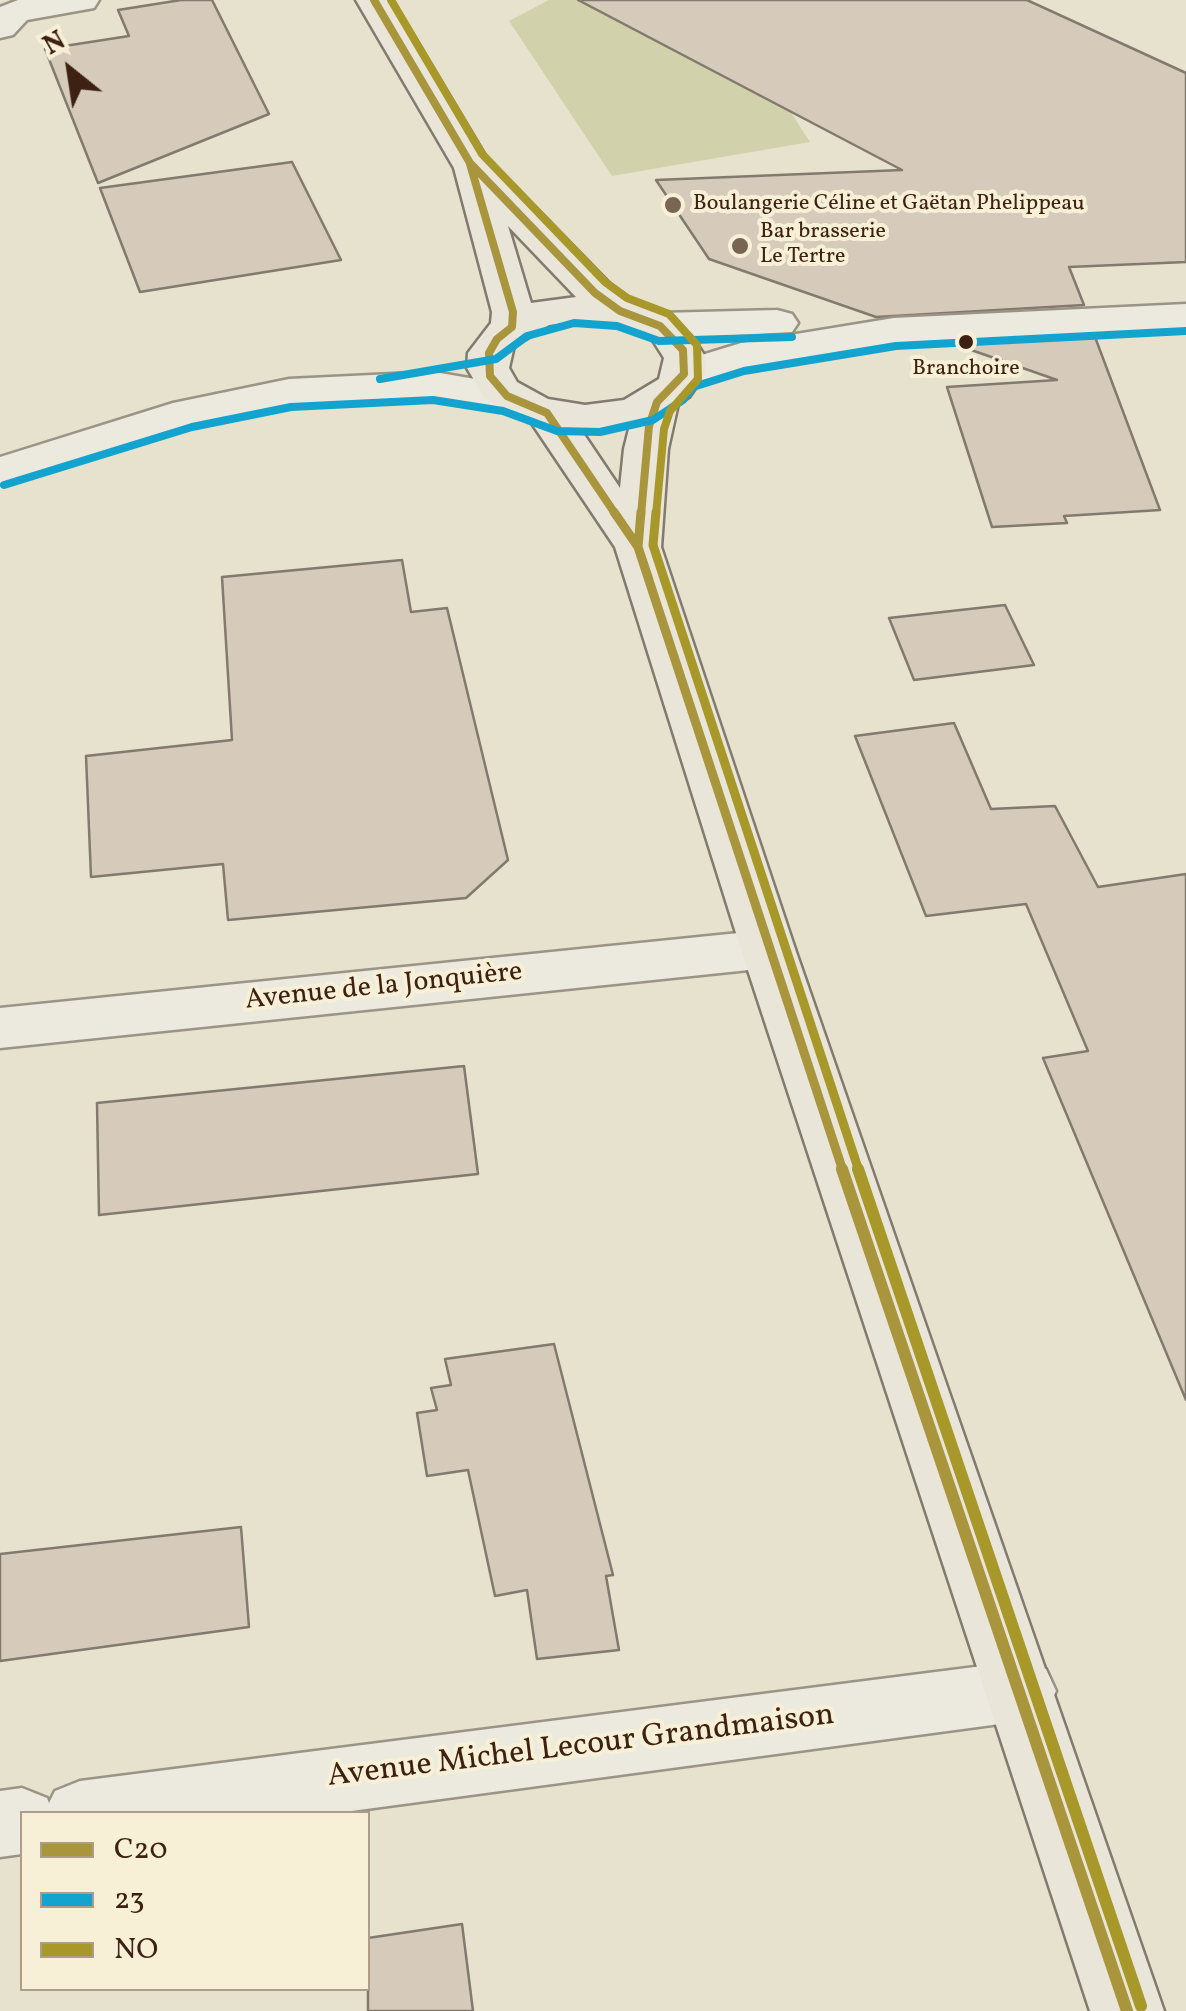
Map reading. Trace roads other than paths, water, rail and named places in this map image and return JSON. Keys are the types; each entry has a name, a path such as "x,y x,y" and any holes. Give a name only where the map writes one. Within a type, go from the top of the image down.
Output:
{"main road":[{"path":"374,0 470,163 595,293 620,311 660,326 683,350 646,449 638,548"},
{"path":"470,163 512,312 488,368 494,382 527,405 638,548 768,949 1022,1691 1127,2011"},
{"path":"502,336 562,310 620,311"},
{"path":"527,405 612,416 671,388"}],"street":[{"path":"0,27 16,11 90,11"},
{"path":"671,388 741,356 894,330 1186,316"},
{"path":"660,326 824,321 894,330"},
{"path":"0,470 188,412 288,392 354,370 502,336"},
{"path":"288,392 434,385 527,405"},
{"name":"Avenue de la Jonquière","path":"0,1028 768,949"},
{"name":"Avenue Michel Lecour Grandmaison","path":"103,1811 1022,1691"}],"place":[{"name":"Boulangerie Céline et Gaëtan Phelippeau","path":"673,205"},
{"name":"Bar brasserie Le Tertre","path":"740,246"},
{"name":"Branchoire","path":"966,342"}]}
